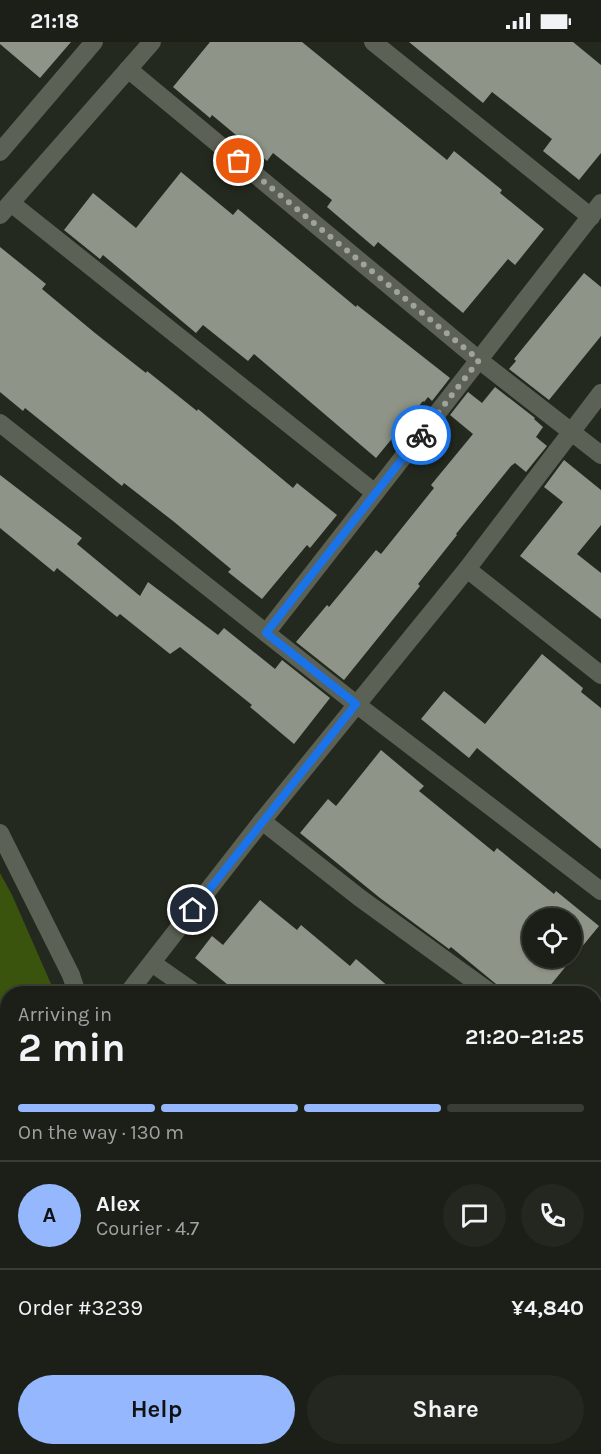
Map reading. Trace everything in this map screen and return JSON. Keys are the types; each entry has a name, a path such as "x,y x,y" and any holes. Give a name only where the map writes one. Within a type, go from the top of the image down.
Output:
{"street":[{"path":"0,152 94,42"},
{"path":"152,42 6,209 375,493"},
{"path":"266,633 596,210 373,42"},
{"path":"129,69 479,360 601,455"},
{"path":"134,986 262,821 467,569 601,393"},
{"path":"0,423 356,704 601,891"},
{"path":"467,569 601,675"},
{"path":"262,821 360,898 481,986"},
{"path":"0,833 75,986"},
{"path":"152,963 185,986"}],"green space":[{"path":"0,873 52,986 0,986"}],"building":[{"path":"0,42 71,42 40,78"},
{"path":"210,42 302,42 447,160 454,151 502,190 500,193 544,229 515,265 508,259 463,313 378,242 374,247 327,207 332,200 273,153 267,161 212,115 210,118 173,87"},
{"path":"409,42 573,42 601,65 601,153 579,180 543,151 552,139 492,92 483,103"},
{"path":"181,172 233,215 238,209 356,307 357,305 450,378 432,401 428,397 423,401 376,458 254,354 248,361 203,325 196,333 103,255 100,259 64,230 93,193 136,228"},
{"path":"0,247 46,284 42,289 95,333 197,411 198,409 293,488 297,483 337,515 310,548 307,545 262,599 228,572 231,569 173,521 124,483 122,486 25,408 23,411 0,392"},
{"path":"584,273 601,287 601,336 549,400 509,369 516,361 514,359"},
{"path":"495,387 543,427 536,437 547,446 526,472 515,463 511,466 418,584 420,586 344,680 296,642 327,605 329,607 376,550 381,554 434,488 431,485 473,434 450,415 468,392 482,403"},
{"path":"564,460 601,490 601,525 577,554 601,573 601,619 520,556 563,502 544,487"},
{"path":"0,475 82,538 77,544 140,596 148,582 218,635 224,628 275,669 282,660 330,698 294,744 250,707 252,705 180,647 170,654 120,614 117,617 57,568 54,572 0,528"},
{"path":"542,654 583,688 581,692 601,708 601,849 477,748 469,758 421,719 444,691 485,724"},
{"path":"381,750 424,786 419,791 494,852 497,848 554,894 556,891 577,908 522,908 522,968 565,968 550,986 498,986 451,947 449,949 380,898 300,833 328,799 336,806"},
{"path":"260,900 297,930 301,925 350,966 356,959 388,986 229,986 195,958 212,936 223,945"},
{"path":"582,912 599,926 582,947"}],"way so far":[{"path":"239,161 479,360 421,435"}],"route":[{"path":"193,910 356,704 266,633 421,435"}]}
